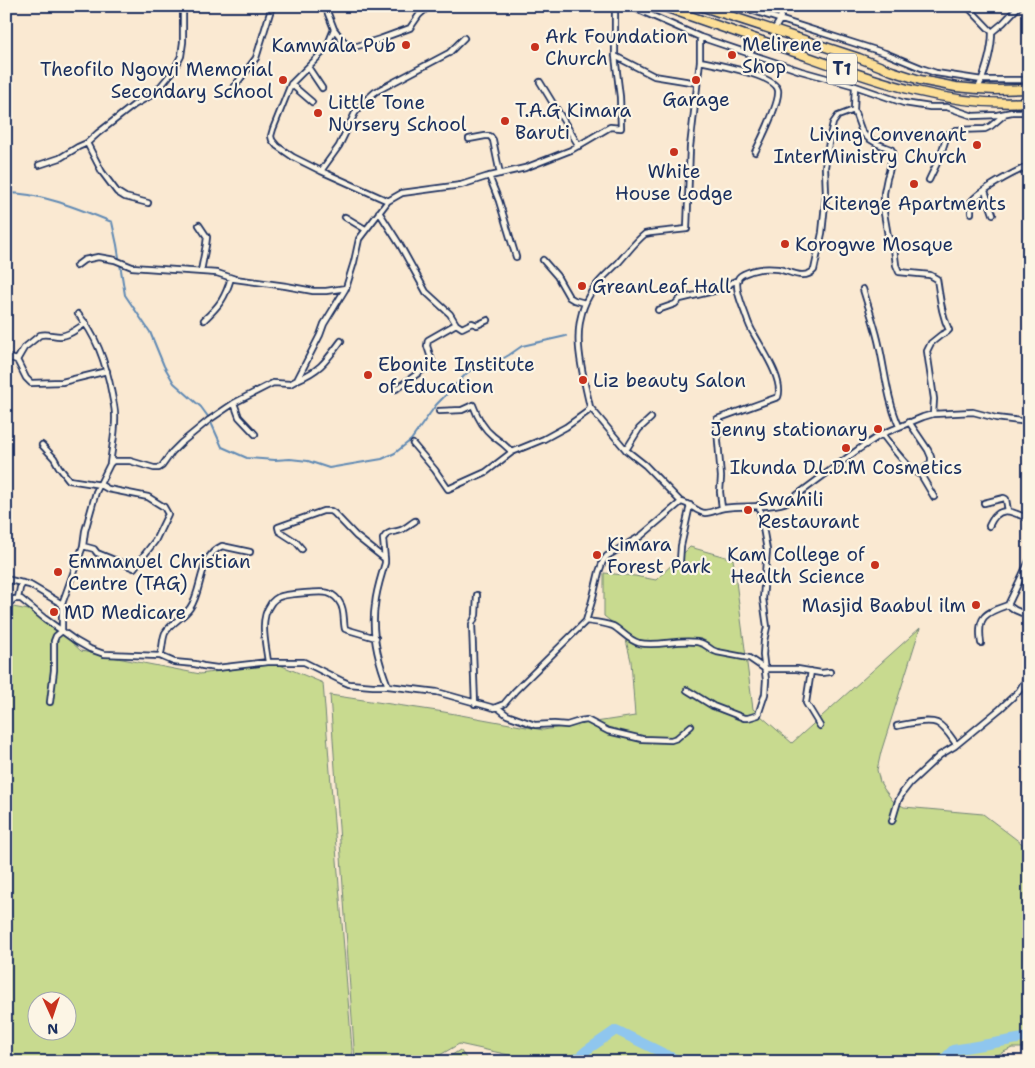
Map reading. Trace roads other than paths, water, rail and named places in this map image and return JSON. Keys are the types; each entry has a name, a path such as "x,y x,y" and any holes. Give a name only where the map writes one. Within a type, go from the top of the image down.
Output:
{"highway":[{"name":"T1","path":"662,6 858,75 911,90 980,102 1029,102"},
{"name":"T1","path":"700,6 920,80 978,89 1029,89"}],"street":[{"path":"39,165 60,158 87,143 134,105 155,93 174,70 180,56 183,6"},
{"path":"228,95 256,58 272,6"},
{"path":"325,6 334,29 351,48 410,28 419,15 429,6"},
{"path":"298,380 324,324 346,288 359,239 388,201 402,193 461,184 512,172 571,150 610,127 621,128 620,97 615,56 615,6"},
{"path":"630,6 700,37 898,101 930,108 947,107 973,116 1029,112"},
{"path":"738,6 886,53 936,73 982,80 1029,80"},
{"path":"774,30 780,20 783,6"},
{"path":"967,6 992,32 992,45 987,67 978,89"},
{"path":"992,32 1004,23 1019,6"},
{"path":"334,29 326,49 291,84 273,129 272,140 277,146 293,157 388,201"},
{"path":"700,37 700,60 690,147 686,229 650,233 642,236 592,290 581,316 580,361 590,407 626,450 645,465 681,502 703,513 722,508 779,504 789,501 882,434 933,414 973,412 996,418 1029,422"},
{"path":"321,171 339,146 355,113 365,101 375,92 448,53 464,38"},
{"path":"615,56 654,76 697,83"},
{"path":"700,60 748,72 773,82 777,87 778,91 773,112 755,152"},
{"path":"308,67 322,88"},
{"path":"540,82 579,146"},
{"path":"291,84 312,102"},
{"path":"855,86 854,110 862,132 868,138 891,149 893,152 884,193 884,213 888,236 894,248 896,265 899,272 930,276 937,279 943,312 949,330 931,343 927,351 934,399 933,414"},
{"path":"658,310 675,304 680,299 726,288 738,280 739,277 763,269 779,269 800,275 808,275 813,272 816,267 822,233 826,194 825,167 833,123 838,116 854,110"},
{"path":"929,180 940,157 947,135 956,130 985,129 1005,114"},
{"path":"469,138 490,136 493,140 500,174"},
{"path":"87,143 102,172 117,192 132,199 148,203"},
{"path":"971,213 972,200 1000,181 1029,166"},
{"path":"489,176 499,201 516,257"},
{"path":"985,190 993,214"},
{"path":"379,212 426,292 450,314 456,324 462,328 472,323 477,325 488,320"},
{"path":"345,217 366,229"},
{"path":"199,225 207,237 201,271"},
{"path":"76,266 84,260 98,257 115,260 132,267 217,273 231,278 313,291 346,288"},
{"path":"543,260 557,276 569,297 585,303"},
{"path":"204,320 219,306 225,296 231,278"},
{"path":"722,508 717,419 778,397 780,394 778,380 773,368 748,323 740,299 738,280"},
{"path":"863,288 878,339 889,397 899,426"},
{"path":"62,631 62,604 83,546 96,492 110,464 114,436 115,413 107,371 86,323 78,314"},
{"path":"16,360 24,348 40,335 66,335 86,323"},
{"path":"396,389 432,361 427,346 428,340 456,324"},
{"path":"110,464 130,461 160,468 181,443 234,403 273,383 290,384 312,374 323,366 341,341"},
{"path":"6,357 16,360 31,383 62,382 107,371"},
{"path":"234,403 239,417 255,434"},
{"path":"439,411 462,410 473,405 476,413 492,435 512,452"},
{"path":"413,444 448,489 486,472 512,452 544,439 587,412 590,407"},
{"path":"626,450 639,429 651,418"},
{"path":"909,422 928,450 931,458 931,462 921,475"},
{"path":"882,434 916,473 921,475 934,497"},
{"path":"42,445 54,458 69,480 101,485 108,489 148,497 166,510 168,514 168,518 155,541 134,568 97,553 94,549 83,546"},
{"path":"984,503 1004,498 1006,499 1008,511"},
{"path":"6,606 10,601 18,598 76,641 104,654 160,656 174,662 213,668 268,662 304,662 349,684 388,686 437,692 494,708 504,704 514,691 586,621 598,572 607,556 642,536 681,502"},
{"path":"680,561 681,546 690,505"},
{"path":"686,690 721,709 744,718 753,718 758,715 765,694 766,680 763,655 767,627 763,599 767,550 759,506"},
{"path":"302,550 296,542 279,531 278,527 327,511 334,513 356,536 385,558"},
{"path":"989,526 993,517 1008,511 1029,519"},
{"path":"388,686 379,657 374,617 374,606 385,563 384,536 391,532 402,530 415,521"},
{"path":"160,656 166,631 191,608 204,568 213,553 220,546 250,552"},
{"path":"981,643 980,626 984,616 1008,604 1029,561"},
{"path":"6,579 35,588 62,604"},
{"path":"18,598 23,583"},
{"path":"268,662 265,617 270,604 282,596 314,592 331,594 340,603 342,608 345,629 376,638"},
{"path":"475,704 472,624 476,615 477,595"},
{"path":"1008,604 1015,610 1029,616"},
{"path":"586,621 611,626 632,641 638,643 658,644 691,641 703,643 714,652 749,658 765,669 830,672"},
{"path":"50,702 54,670 54,641 56,636 62,631"},
{"path":"892,821 898,801 910,783 940,755 1000,709 1019,691 1029,671"},
{"path":"811,672 806,704 820,726"},
{"path":"497,707 507,715 535,725 567,725 587,720 608,731 642,738 671,740 677,738 692,726"},
{"path":"897,726 918,722 936,723 944,729 956,744"}],"waterway":[{"path":"6,193 47,199 112,222 125,295 150,332 164,366 174,383 201,407 209,418 222,447 247,458 308,461 329,468 382,459 395,453 411,440 436,405 467,373 477,366 492,365 522,346 566,336"},
{"path":"573,1062 616,1030 677,1060 722,1060 724,1062"},
{"path":"941,1062 953,1050 1029,1037"}],"place":[{"name":"Kamwala Pub","path":"406,45"},
{"name":"Ark Foundation Church","path":"535,47"},
{"name":"Melirene Shop","path":"732,55"},
{"name":"Theofilo Ngowi Memorial Secondary School","path":"283,80"},
{"name":"Garage","path":"696,80"},
{"name":"Little Tone Nursery School","path":"318,113"},
{"name":"T.A.G Kimara Baruti","path":"505,121"},
{"name":"Living Convenant InterMinistry Church","path":"977,145"},
{"name":"White House Lodge","path":"674,152"},
{"name":"Kitenge Apartments","path":"914,184"},
{"name":"Korogwe Mosque","path":"785,244"},
{"name":"GreanLeaf Hall","path":"582,286"},
{"name":"Ebonite Institute of Education","path":"368,375"},
{"name":"Liz beauty Salon","path":"583,380"},
{"name":"Jenny stationary","path":"878,429"},
{"name":"Ikunda D.L.D.M Cosmetics","path":"846,448"},
{"name":"Swahili Restaurant","path":"748,510"},
{"name":"Kimara Forest Park","path":"597,555"},
{"name":"Kam College of Health Science","path":"875,565"},
{"name":"Emmanuel Christian Centre (TAG)","path":"58,572"},
{"name":"Masjid Baabul ilm","path":"976,605"},
{"name":"MD Medicare","path":"54,612"}]}
